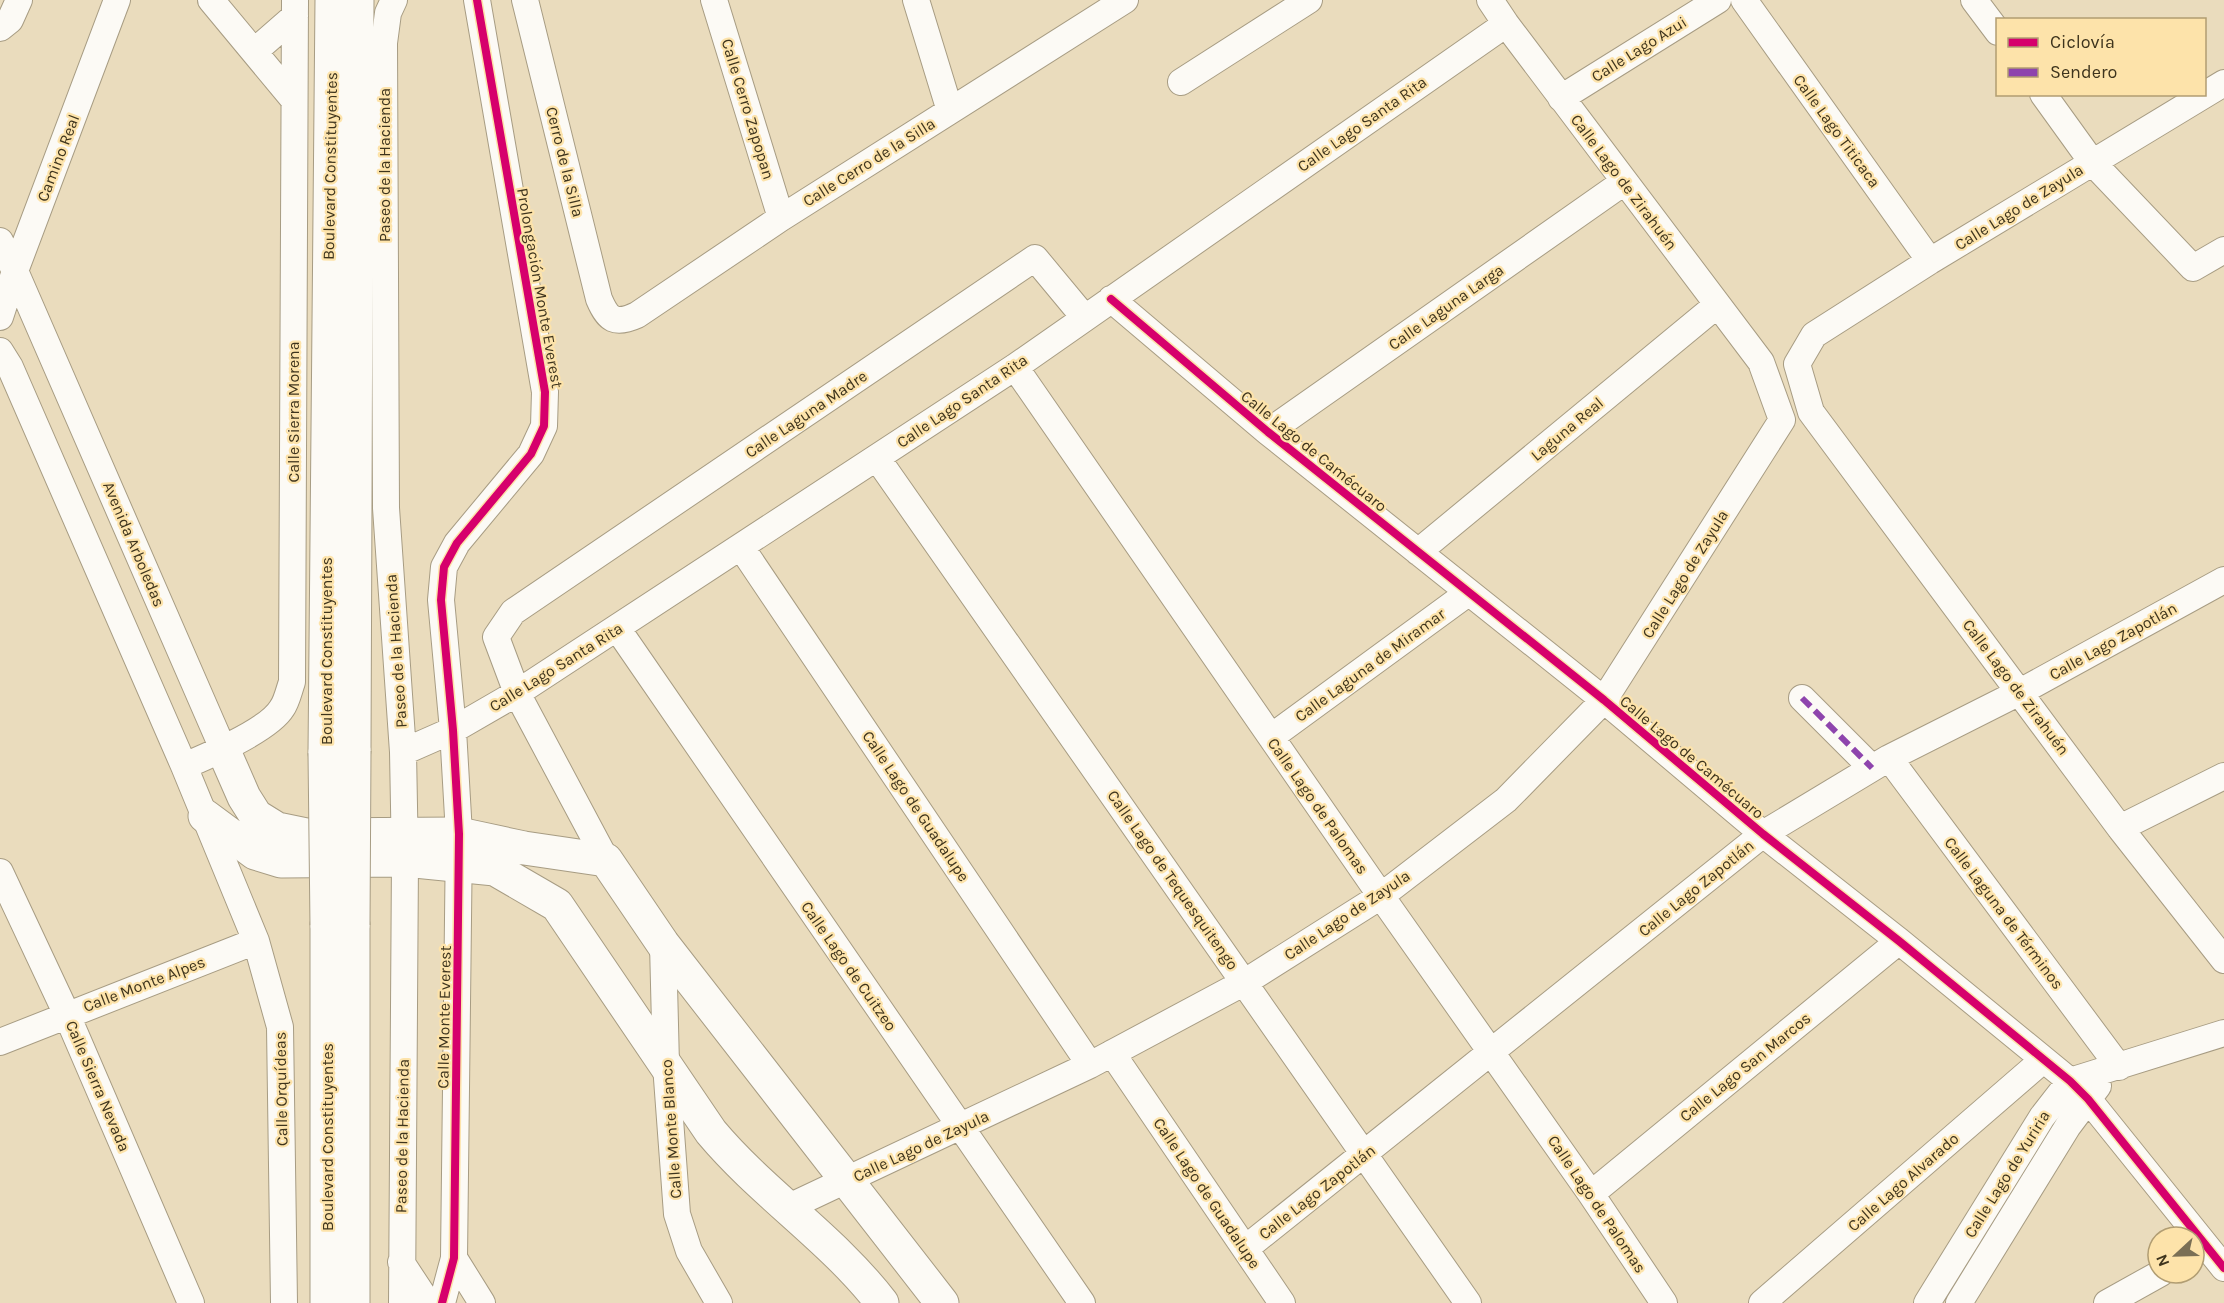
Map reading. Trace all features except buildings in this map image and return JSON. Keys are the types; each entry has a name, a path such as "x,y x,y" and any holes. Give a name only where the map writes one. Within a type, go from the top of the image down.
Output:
{"main road":[{"name":"Boulevard Constituyentes","path":"327,1303 340,925 332,0"},
{"name":"Boulevard Constituyentes","path":"340,752 357,0"},
{"name":"Avenida Arboledas","path":"223,749 244,797 256,816 277,829 306,835 404,847"},
{"path":"205,816 255,853 281,861 404,847 524,848 606,860 663,944 942,1303"},
{"path":"459,849 557,905 711,1132 734,1159 789,1207 866,1282 882,1303"},
{"name":"Boulevard Constituyentes","path":"340,925 353,1303"}],"street":[{"path":"0,28 10,20 19,0"},
{"name":"Camino Real","path":"0,317 15,271 117,0"},
{"path":"211,0 294,100"},
{"name":"Paseo de la Hacienda","path":"394,0 388,13 384,43 386,508 403,752 402,1303"},
{"name":"Prolongación Monte Everest","path":"453,730 441,600 444,567 457,543 531,454 544,426 545,392 477,0"},
{"name":"Cerro de la Silla","path":"525,0 599,299 605,312 614,320"},
{"name":"Calle Cerro Zapopan","path":"714,0 781,218"},
{"path":"916,0 950,111"},
{"path":"1181,82 1309,0"},
{"name":"Calle Lago de Zirahuén","path":"1490,0 1561,98 1761,362 1782,420"},
{"name":"Calle Lago Azui","path":"1561,98 1718,0"},
{"name":"Calle Lago Titicaca","path":"1744,0 1930,261"},
{"path":"1974,0 1996,29"},
{"name":"Calle Cerro de la Silla","path":"614,320 626,320 637,315 781,218 950,111 1112,4"},
{"path":"255,51 295,8"},
{"name":"Calle Sierra Morena","path":"184,766 223,749 259,728 282,710 292,681 295,8"},
{"name":"Calle Lago Santa Rita","path":"403,752 453,730 517,693 1015,368 1111,298 1506,24"},
{"name":"Calle Lago de Zayula","path":"2206,94 2224,83"},
{"path":"2044,96 2092,162 2193,268 2224,250"},
{"name":"Calle Lago de Zayula","path":"1797,364 1814,335 1930,261 2202,96"},
{"name":"Calle Laguna Larga","path":"1268,432 1624,182"},
{"name":"Avenida Arboledas","path":"0,240 223,749"},
{"name":"Calle Laguna Madre","path":"517,693 496,637 513,612 1035,258 1084,317"},
{"name":"Calle Lago de Camécuaro","path":"1111,298 1268,432 1604,700 1762,834 1899,940 2070,1081 2088,1099 2224,1268"},
{"name":"Laguna Real","path":"1418,552 1717,305"},
{"path":"0,351 10,367 205,816"},
{"path":"1761,362 1797,364"},
{"name":"Calle Lago de Zirahuén","path":"1797,364 1811,412 2120,828 2224,960"},
{"name":"Calle Lago de Palomas","path":"1015,368 1591,1194 1664,1303"},
{"path":"1782,420 1811,412"},
{"name":"Calle Lago de Zayula","path":"789,1207 961,1128 1101,1059 1245,982 1381,896 1506,800 1604,700 1782,420"},
{"name":"Calle Lago de Tequesquitengo","path":"877,458 1468,1303"},
{"name":"Calle Lago de Guadalupe","path":"741,547 1101,1059 1246,1248 1282,1303"},
{"name":"Calle Lago Zapotlán","path":"1246,1248 1762,834 1881,763 2020,692 2224,580"},
{"name":"Calle Laguna de Miramar","path":"1271,737 1468,593"},
{"name":"Calle Lago de Cuitzeo","path":"617,628 1082,1303"},
{"path":"517,693 606,860"},
{"name":"Calle Laguna de Términos","path":"1802,698 1881,763 2114,1069"},
{"name":"Calle Monte Everest","path":"442,1303 454,1258 459,849 453,730"},
{"path":"2120,828 2224,776"},
{"name":"Calle Orquídeas","path":"205,816 256,941 280,1027 284,1303"},
{"name":"Calle Sierra Nevada","path":"0,872 67,1015 191,1303"},
{"name":"Calle Lago San Marcos","path":"1591,1194 1899,940"},
{"name":"Calle Monte Alpes","path":"0,1042 256,941"},
{"name":"Calle Monte Blanco","path":"663,944 666,1065 676,1214 689,1251 719,1303"},
{"path":"2070,1081 2224,1033"},
{"name":"Calle Lago Alvarado","path":"1762,1303 2043,1060"},
{"name":"Calle Lago de Yuriria","path":"1959,1303 2068,1126 2114,1069"},
{"name":"Calle Lago de Yuriria","path":"1927,1303 2042,1117 2070,1081"},
{"path":"454,1258 482,1303"},
{"path":"401,1262 428,1303"},
{"path":"2107,1303 2146,1281"}],"marked path":[{"path":"1802,698 1872,768"}],"cycle path":[{"path":"442,1303 454,1258 459,834 453,730 441,600 444,567 457,543 531,454 544,426 545,392 477,0"},
{"path":"1111,299 1268,432 1604,700 1763,834 1899,941 2070,1081 2088,1099 2224,1268"}]}
